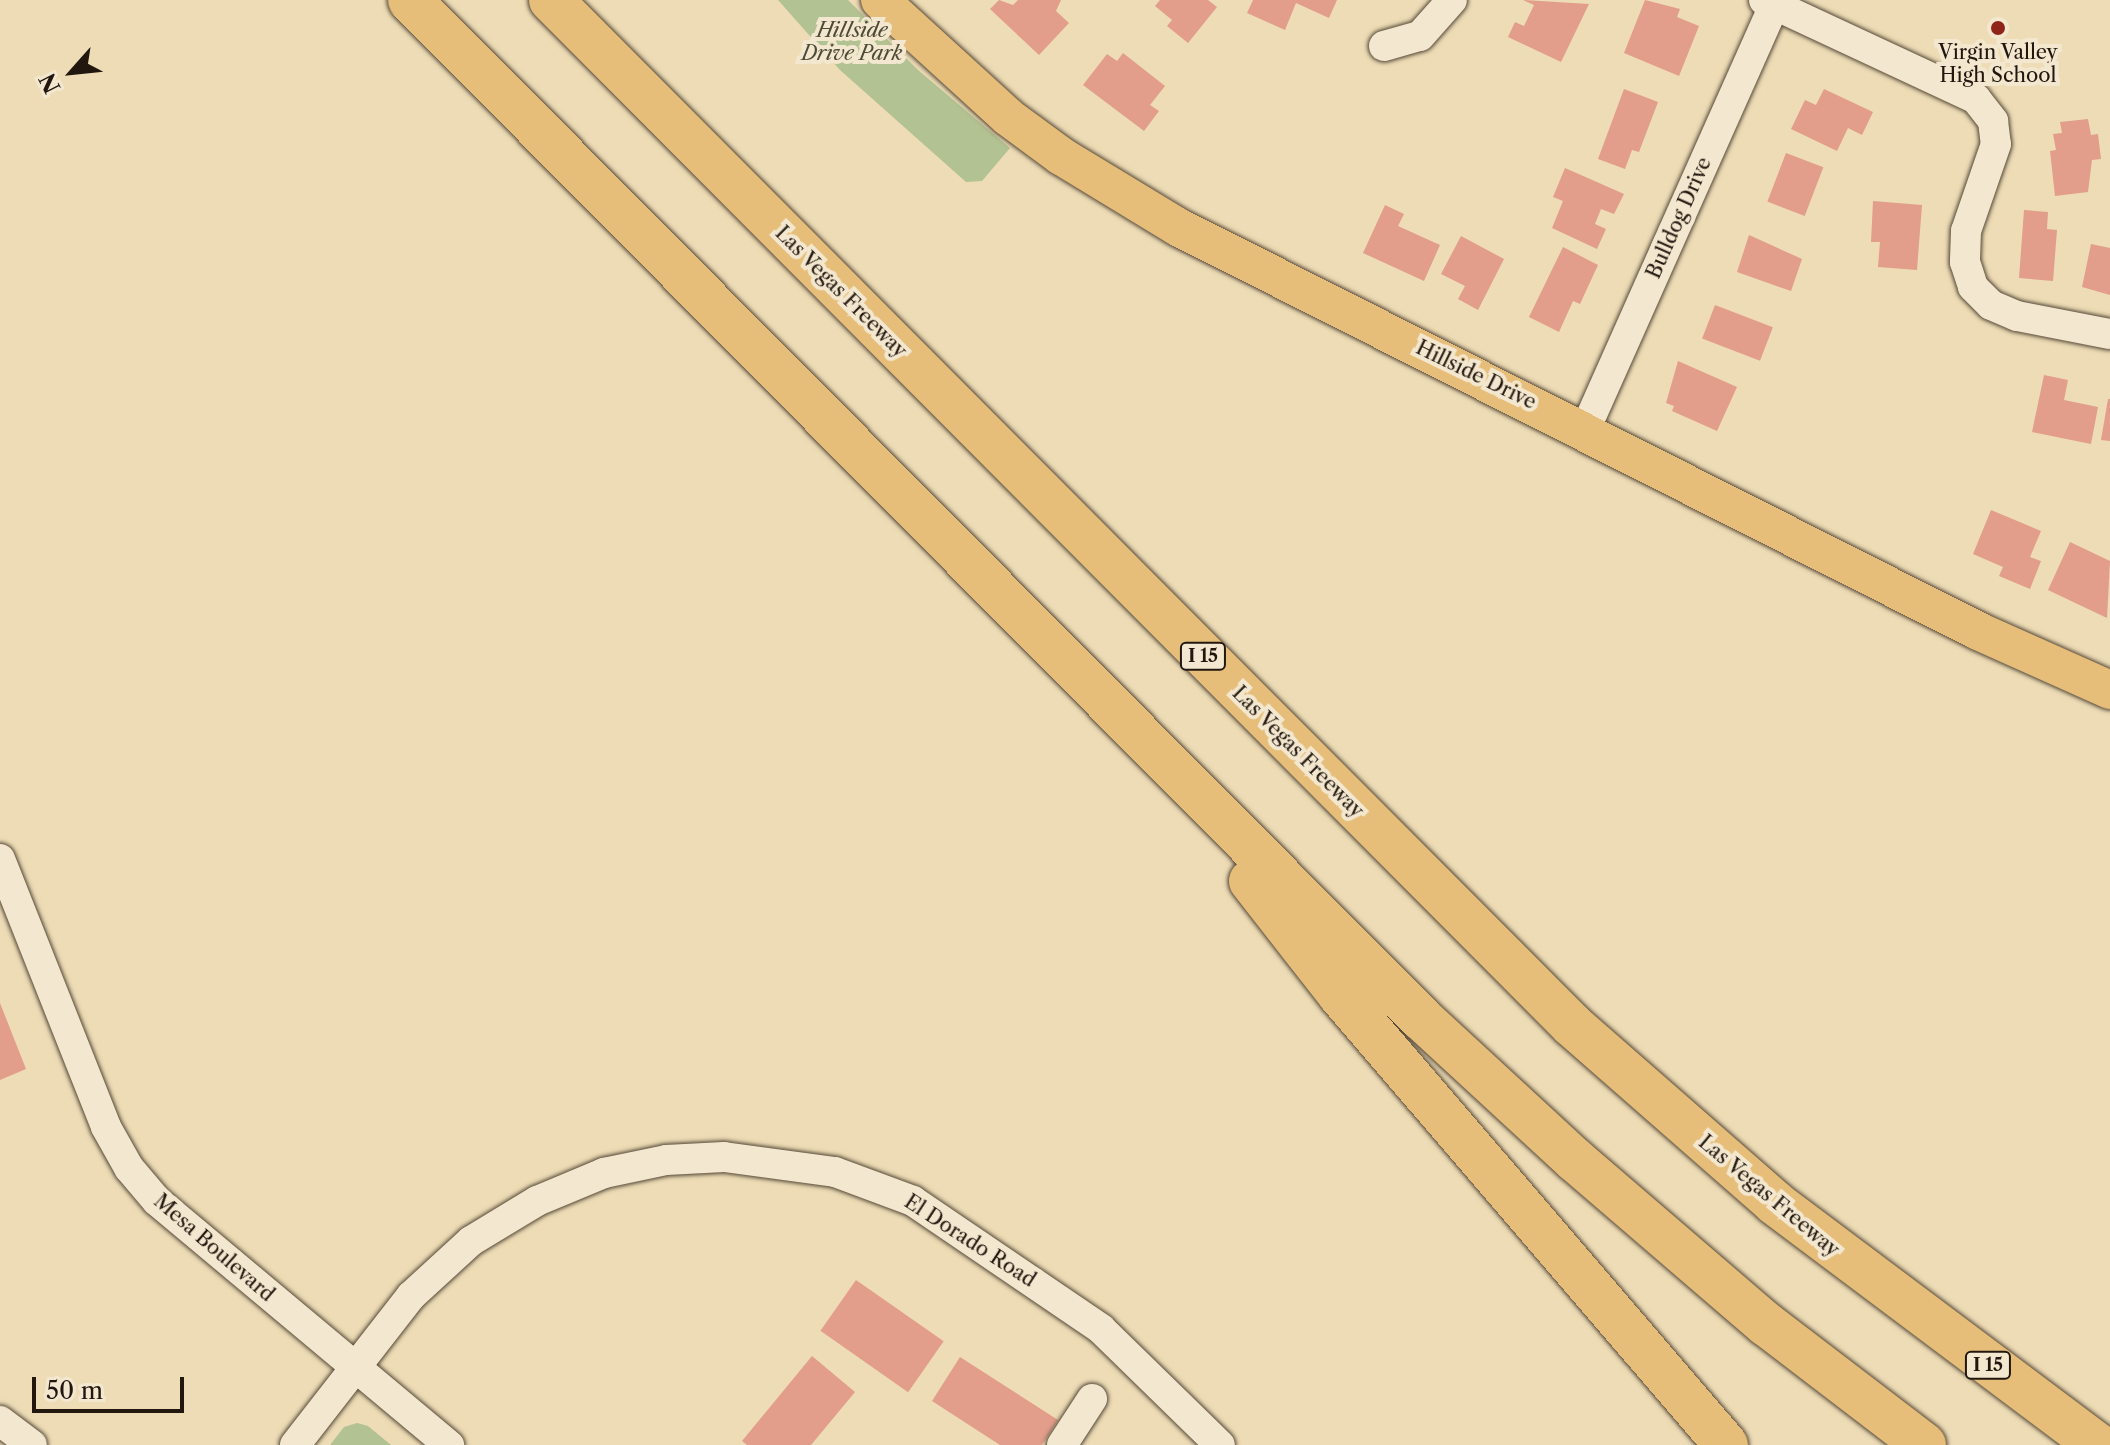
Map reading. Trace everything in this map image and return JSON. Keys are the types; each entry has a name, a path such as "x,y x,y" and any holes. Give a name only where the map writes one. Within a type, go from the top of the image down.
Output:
{"highway":[{"path":"410,0 1421,1018 1575,1160 1766,1324 1924,1445"},
{"name":"Las Vegas Freeway","path":"551,0 1572,1025 1763,1193 1879,1286 2097,1445"},
{"path":"1123,719 1340,995 1726,1445"},
{"path":"1879,1286 2110,1422"}],"main road":[{"name":"Hillside Drive","path":"880,0 1008,117 1119,192 1978,631 2110,690"}],"street":[{"path":"1384,46 1420,36 1452,0"},
{"name":"Bulldog Drive","path":"1585,430 1771,2"},
{"path":"1771,2 1956,85 1976,99 1993,121 1996,144 1966,231 1965,262 1973,287 1991,305 2017,316 2110,334"},
{"name":"Mesa Boulevard","path":"0,859 11,918 106,1127 129,1168 157,1201 449,1445"},
{"name":"El Dorado Road","path":"295,1445 411,1296 471,1241 537,1201 604,1173 666,1160 783,1161 835,1172 913,1201 1101,1329 1220,1445"},
{"path":"1062,1445 1092,1399"},
{"path":"0,1421 32,1445"}],"green space":[{"name":"Hillside Drive Park","path":"778,0 848,0 918,70 1010,148 982,181 966,182 840,70"},
{"path":"357,1423 368,1426 391,1445 330,1445 344,1427"}],"building":[{"path":"999,0 1013,5 1018,0 1061,0 1056,11 1069,23 1039,55 990,9"},
{"path":"1160,0 1208,0 1217,7 1188,43 1167,26 1172,20 1155,6"},
{"path":"1253,0 1337,0 1329,18 1296,3 1285,30 1247,13"},
{"path":"1523,0 1589,4 1561,62 1508,37 1515,22 1524,26 1534,5"},
{"path":"1645,0 1680,9 1677,17 1699,26 1679,76 1624,53"},
{"path":"1123,53 1165,86 1150,105 1159,111 1144,131 1083,85 1107,54 1117,61"},
{"path":"1624,89 1658,102 1639,152 1632,150 1625,169 1598,159"},
{"path":"1824,89 1873,112 1862,135 1848,128 1837,151 1791,129 1805,100 1816,105"},
{"path":"2088,119 2091,135 2098,134 2101,159 2092,160 2088,192 2055,196 2050,151 2056,150 2053,134 2062,133 2060,122"},
{"path":"1786,153 1823,167 1805,216 1767,202"},
{"path":"1565,168 1624,194 1614,214 1601,209 1595,224 1606,229 1597,249 1552,228 1563,201 1553,197"},
{"path":"1873,201 1922,205 1917,270 1878,267 1880,242 1871,242"},
{"path":"1385,205 1404,214 1398,226 1440,245 1424,281 1363,253"},
{"path":"2024,210 2048,212 2047,229 2057,230 2053,281 2019,278"},
{"path":"1749,235 1802,259 1791,291 1737,272"},
{"path":"1461,236 1504,259 1478,310 1458,299 1465,286 1441,274"},
{"path":"2091,244 2110,248 2110,295 2082,287"},
{"path":"1563,247 1598,265 1580,304 1573,301 1559,332 1529,317"},
{"path":"1715,305 1773,327 1760,361 1702,339"},
{"path":"1678,361 1737,387 1717,431 1672,411 1674,406 1666,403"},
{"path":"2044,375 2068,380 2064,400 2098,407 2091,444 2032,432"},
{"path":"2110,399 2110,441 2101,440"},
{"path":"1991,510 2041,531 2030,557 2041,561 2030,589 1999,576 2003,567 1973,554"},
{"path":"2070,542 2110,561 2107,618 2048,590"},
{"path":"0,1003 26,1069 0,1080"},
{"path":"856,1280 944,1341 908,1392 820,1331"},
{"path":"812,1356 855,1392 811,1445 747,1445 742,1441"},
{"path":"960,1357 1058,1420 1042,1445 1000,1445 932,1401"}],"place":[{"name":"Virgin Valley High School","path":"1998,28"}]}
